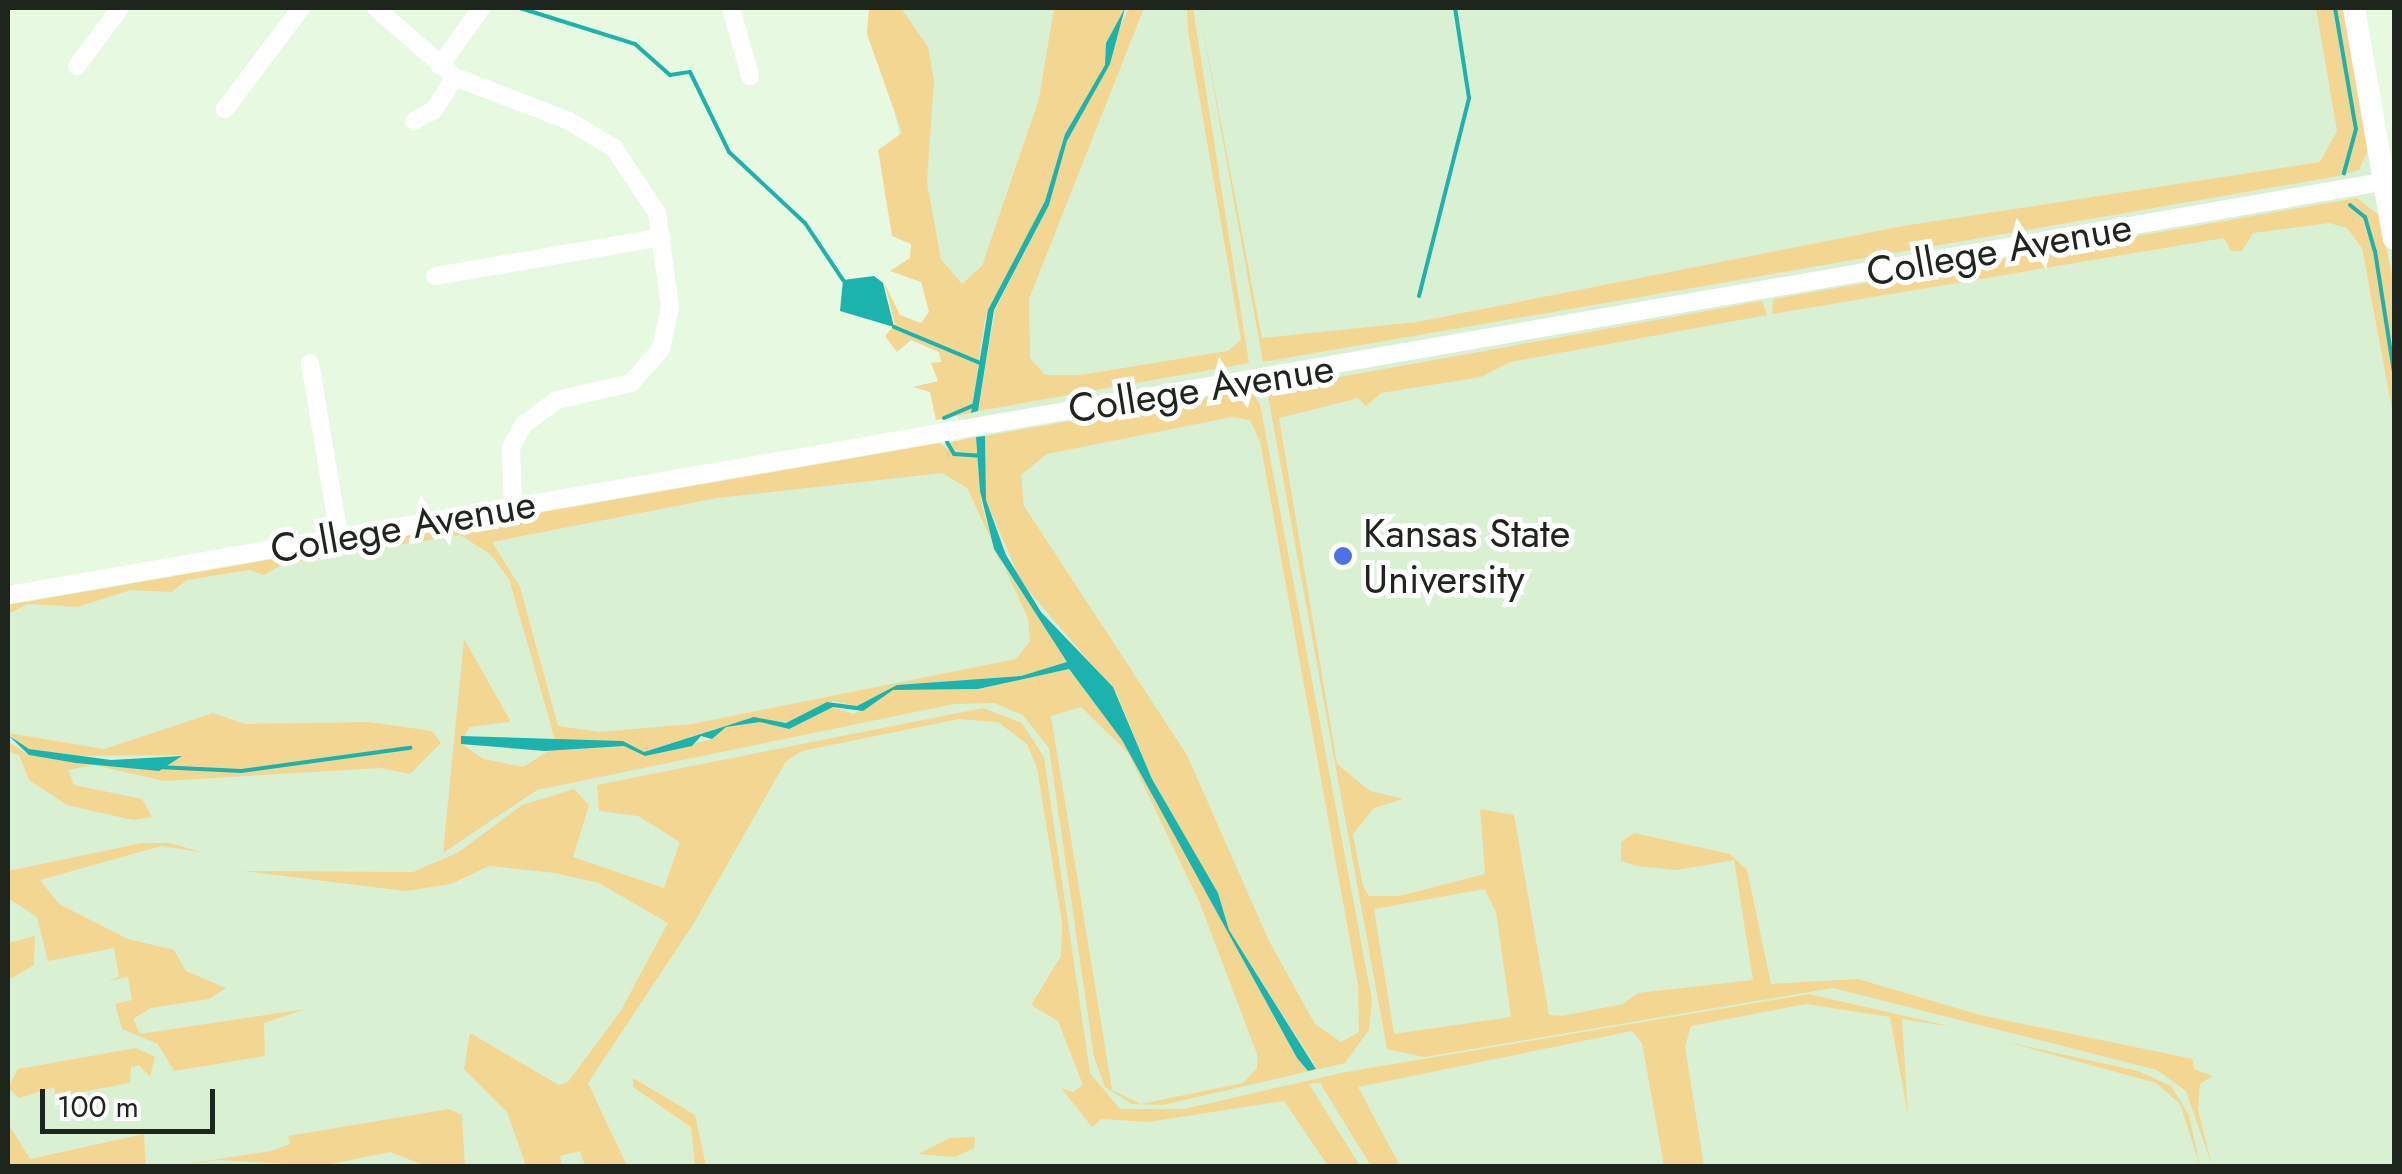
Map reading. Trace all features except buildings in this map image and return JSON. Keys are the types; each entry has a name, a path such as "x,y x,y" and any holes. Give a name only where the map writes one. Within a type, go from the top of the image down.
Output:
{"main road":[{"path":"2354,8 2389,180 2394,239"}],"street":[{"path":"77,66 120,8"},
{"path":"225,109 300,8"},
{"path":"376,8 448,72 569,120 614,148 647,189 662,237 670,307 662,349 630,382 557,400 523,426 511,448 513,507"},
{"path":"414,121 434,110 448,72 481,8"},
{"path":"730,8 750,76"},
{"name":"College Avenue","path":"8,595 2389,180"},
{"path":"435,276 662,237"},
{"path":"310,364 338,537"}],"shaded area":[{"path":"869,8 901,8 928,47 934,80 927,183 941,259 962,284 982,266 1039,99 1054,8 1125,8 1106,43 1105,65 1065,134 1045,201 985,320 971,413 936,420 930,392 913,387 938,381 931,363 941,362 939,352 911,340 897,352 885,336 895,324 884,282 900,315 921,323 929,312 921,282 890,271 910,258 911,244 892,236 878,150 902,133 867,34"},
{"name":"Kansas State University","path":"873,8 2344,8 2394,187 2394,1166 8,1166 8,605 963,441"},
{"path":"1129,8 1144,8 1029,299 1030,358 1045,375 1080,375 1228,351 1241,340 1188,31 1187,8 1193,8 1249,363 978,411 995,310 1049,205 1067,141"},
{"path":"1199,8 1262,338 1417,322 1903,226 2320,162 2337,131 2316,8 2344,8 2368,150 2359,170 2339,176 1263,362"},
{"path":"2357,198 2380,216 2394,286 2394,420 2362,248 2347,228 2329,223 2253,233 2242,251 2231,251 2224,238 1772,314 1773,299"},
{"path":"1762,301 1767,315 1510,362 1481,377 1381,393 1366,406 1358,398 1279,418 1337,764 1370,791 1403,799 1374,808 1353,834 1363,886 1369,896 1399,896 1485,874 1480,809 1514,815 1549,1015 1562,1016 1623,1004 1638,993 1753,980 1734,860 1677,870 1637,866 1621,861 1621,842 1634,833 1730,854 1747,870 1771,984 1858,979 1980,1015 2193,1059 2194,1069 2213,1076 2200,1084 2198,1110 2212,1166 2186,1091 2157,1070 1833,988 1424,1057 1387,1049 1267,390","holes":["1485,889 1496,912 1511,1017 1394,1034 1374,909"]},
{"path":"1250,390 1260,404 1372,1000 1369,1030 1345,1063 1163,1105 1132,1104 1105,1087 1094,1057 1049,748 1023,715 994,703 954,704 537,790 443,853 464,639 511,722 469,727 461,744 484,759 523,767 550,750 625,746 645,756 712,739 726,727 760,722 788,729 833,707 854,714 893,690 978,689 1068,669 1122,740 1297,1058 1308,1071 1316,1067 1229,930 1218,893 1152,779 1117,694 1021,582 986,500 985,436","holes":["1232,417 1250,420 1260,441 1358,985 1359,1032 1341,1042 1315,1024 1269,941 1187,755 1024,506 1021,475 1047,454","1081,707 1128,753 1199,901 1257,1054 1257,1068 1243,1083 1141,1104 1112,1090 1051,716"]},
{"path":"976,437 982,506 994,545 967,488 942,473 717,498 492,542 520,587 558,726 599,732 692,724 1016,659 1030,641 1028,618 1003,566 1068,662 1021,676 897,685 857,706 833,701 790,722 730,724 644,752 623,741 556,743 509,579 490,554 460,535 283,564 264,575 249,570 187,580 171,592 131,590 77,607 28,604 8,614 8,605 940,443 951,452 950,442"},
{"path":"983,708 1022,723 1044,757 1090,1073 1120,1109 1184,1109 1346,1072 1809,994 1953,1027 1902,1019 1908,1115 1890,1017 1806,1004 1691,1026 1685,1047 1704,1166 1664,1166 1642,1043 1632,1031 1358,1087 1400,1166 1371,1166 1320,1083 1309,1084 1360,1166 1328,1166 1284,1101 1148,1122 1102,1119 1092,1127 1061,1088 1073,1092 1083,1085 1058,1021 1031,1005 1061,956 1062,922 1037,768 1027,744 998,722 959,719 802,751 786,761 694,923 588,1083 627,1166 585,1166 580,1151 560,1156 562,1166 526,1166 507,1112 464,1069 470,1033 559,1085 568,1082 620,1012 668,923 599,883 555,873 489,866 451,884 405,891 243,871 413,872 459,852 522,805 574,789 589,805 573,857 664,888 680,842 638,816 599,811 597,785"},
{"path":"213,713 245,724 369,722 432,731 441,743 410,774 380,768 164,781 94,765 68,770 74,785 142,799 152,817 133,820 67,805 29,780 19,755 8,751 8,742 29,755 159,767 180,755 76,756 25,748 8,733 104,749"},
{"path":"142,843 170,843 201,852 161,846 40,880 59,904 128,939 174,950 186,971 226,988 209,999 151,1008 133,1019 140,1034 306,1009 264,1023 265,1056 174,1071 158,1044 122,1029 115,1004 132,1000 128,977 107,981 119,977 114,948 48,961 37,917 8,898 8,871"},
{"path":"35,936 34,965 8,980 8,943"},
{"path":"2003,1041 2138,1071 2171,1086 2189,1115 2200,1166 2180,1104 2156,1083"},
{"path":"136,1048 155,1057 150,1077 139,1065 131,1067 130,1083 76,1093 55,1095 54,1087 19,1098 8,1088 18,1069"},
{"path":"633,1078 695,1115 706,1166 695,1166 691,1127 633,1087"},
{"path":"449,1109 462,1115 465,1166 426,1166 390,1152 321,1166 219,1160 173,1166 271,1151 290,1144 288,1136"},
{"path":"8,1123 30,1159 144,1134 146,1166 8,1166"},
{"path":"975,1137 974,1148 955,1157 918,1154 950,1138"}],"water":[{"path":"1125,8 1110,64 1067,141 1049,205 994,310 978,411 971,413 988,310 1045,201 1065,134 1105,65 1106,43"},
{"path":"874,276 883,283 894,327 840,311 843,280"},
{"path":"985,436 986,500 1006,555 1041,612 1113,687 1152,779 1218,893 1229,930 1316,1069 1308,1071 1297,1058 1122,740 1069,669 978,689 893,690 863,711 833,707 789,729 760,722 726,727 712,739 701,736 692,746 645,756 624,746 545,751 461,744 461,736 623,741 644,752 754,717 786,723 827,702 857,706 897,685 1021,676 1067,662 994,549 980,491 976,437"},
{"path":"8,735 29,749 111,760 182,756 159,771 76,763 29,755"}],"waterway":[{"path":"520,8 635,44 670,75 690,72 729,152 805,223 843,280"},
{"path":"1419,296 1469,98 1455,8"},
{"path":"2335,8 2356,129 2344,173"},
{"path":"2350,205 2365,217 2375,251 2394,373"},
{"path":"894,327 980,363"},
{"path":"944,418 974,405"},
{"path":"947,442 954,454 980,456"},
{"path":"158,767 241,771 410,748"}],"place":[{"name":"Kansas State University","path":"1343,556"}]}
